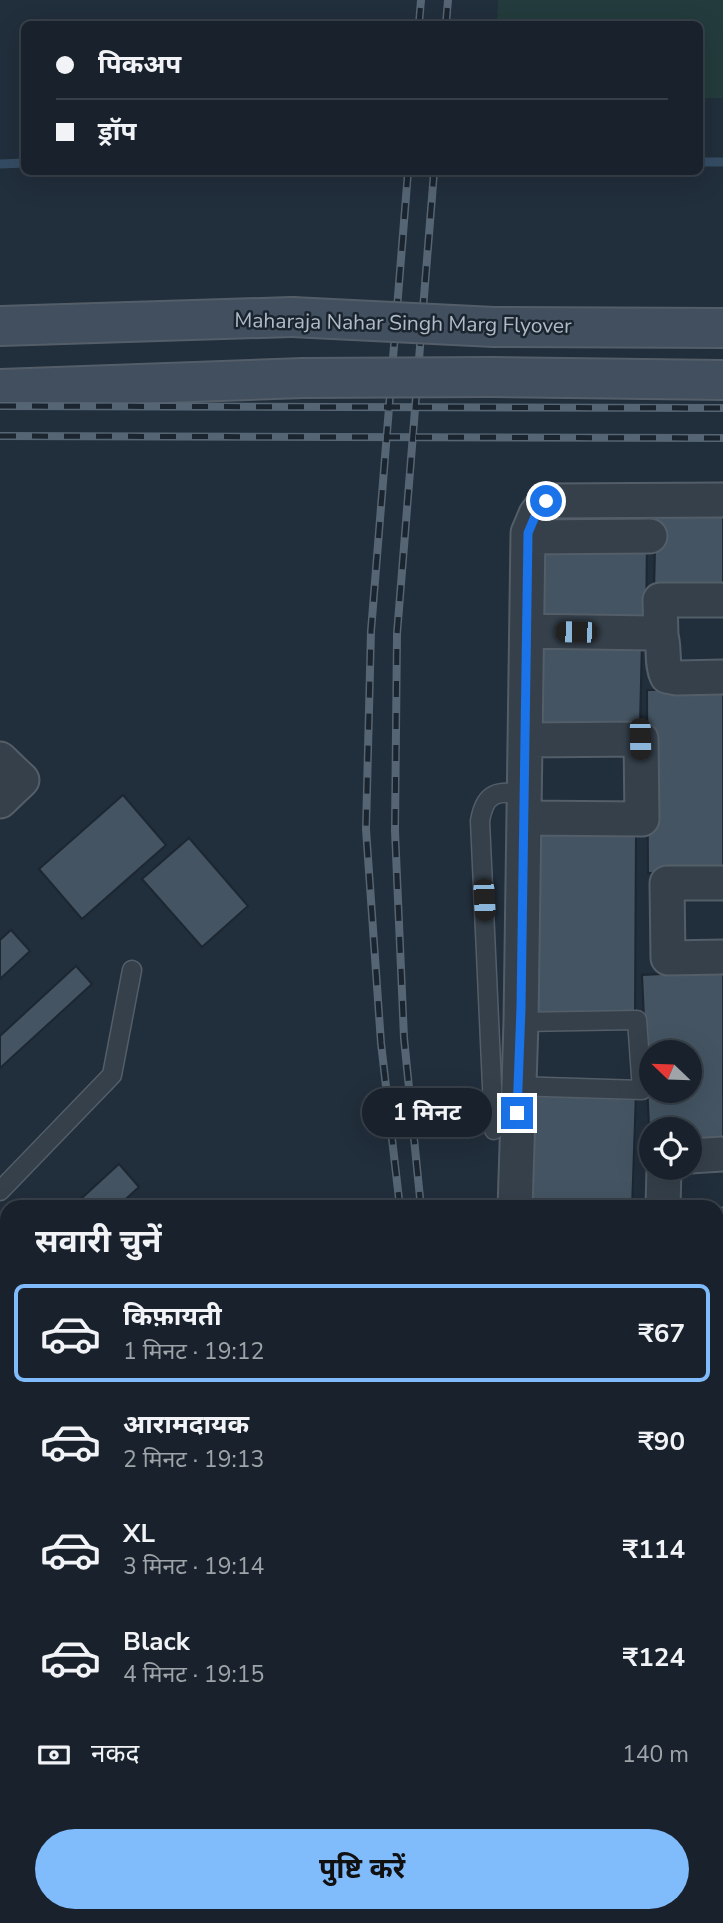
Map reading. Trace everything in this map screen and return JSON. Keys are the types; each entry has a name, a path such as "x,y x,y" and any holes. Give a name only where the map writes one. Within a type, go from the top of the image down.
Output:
{"main road":[{"name":"Maharaja Nahar Singh Marg Flyover","path":"0,326 292,317 494,327 723,328"},
{"path":"0,389 303,378 723,380"}],"street":[{"path":"514,1200 505,1086 521,1022 528,537 536,514 546,501 723,500"},
{"path":"528,537 650,536"},
{"path":"723,600 660,600 660,636 664,646 664,669 667,676 723,677"},
{"path":"527,631 650,633 660,636"},
{"path":"524,806 642,819 640,739 525,740"},
{"path":"0,759 22,780 0,801"},
{"path":"723,883 667,883 668,958 723,957"},
{"path":"702,1155 723,1154"},
{"path":"663,1200 664,1180"}],"lane":[{"path":"494,1130 505,1086 481,821 487,800 495,793 508,792 524,806"},
{"path":"0,1191 113,1075 132,970"},
{"path":"505,1086 642,1090 637,1020 521,1022"}],"green space":[{"path":"498,0 723,0 723,98 703,98 703,21 497,21"}],"building":[{"path":"656,503 723,504 723,595 654,593"},
{"path":"532,540 647,540 646,624 532,624"},
{"path":"534,639 642,640 640,725 533,724"},
{"path":"647,690 723,690 723,872 648,873"},
{"path":"123,795 166,845 82,919 39,869"},
{"path":"636,828 635,1012 527,1013 527,829"},
{"path":"189,838 248,906 202,947 142,879"},
{"path":"11,930 30,951 0,979 0,940"},
{"path":"76,966 92,984 0,1068 0,1036"},
{"path":"723,971 723,1143 702,1144 702,1117 649,1117 648,1103 702,1103 702,1040 645,1040 642,975"},
{"path":"523,1089 636,1092 632,1200 520,1200"},
{"path":"119,1164 139,1187 125,1200 80,1200"}],"waterway":[{"path":"703,162 723,162"},
{"path":"0,164 21,163"}],"railway":[{"path":"419,21 421,0"},
{"path":"446,21 448,0"},
{"path":"399,1200 381,1043 366,829 371,631 408,175"},
{"path":"420,1200 404,1038 395,831 397,634 434,175"},
{"path":"0,406 723,408"},
{"path":"0,436 723,438"}],"route":[{"path":"517,1113 528,533 536,514 546,501"}]}
